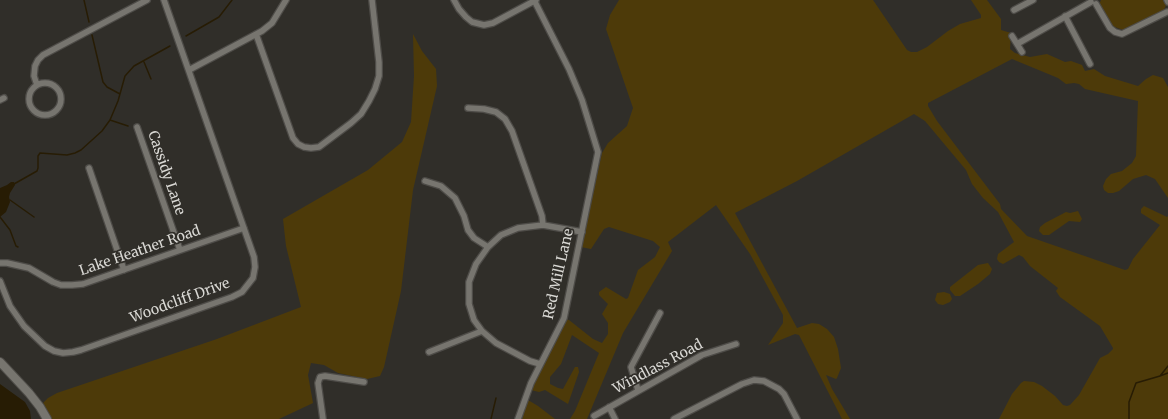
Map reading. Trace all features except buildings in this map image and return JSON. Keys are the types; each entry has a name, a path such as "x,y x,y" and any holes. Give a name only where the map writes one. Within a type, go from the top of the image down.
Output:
{"street":[{"path":"37,85 34,76 35,66 43,55 147,0"},
{"name":"Woodcliff Drive","path":"0,281 10,306 24,326 45,346 54,351 63,353 73,352 232,297 242,292 253,278 256,267 254,257 164,0"},
{"path":"189,70 262,31 272,23 286,0"},
{"path":"256,34 293,138 298,144 304,147 319,147 351,124 361,114 375,89 379,76 379,62 372,0"},
{"path":"454,0 459,9 472,22 484,24 493,23 535,0"},
{"name":"Red Mill Lane","path":"518,419 524,400 540,364 564,318 598,152 582,100 569,69 535,0"},
{"path":"1014,10 1033,0"},
{"path":"1016,44 1065,16 1094,2 1110,28 1122,34 1168,11"},
{"path":"1065,16 1090,64"},
{"path":"1012,36 1022,52"},
{"path":"42,83 53,84 60,93 60,104 54,112 44,115 34,111 31,107 29,99 30,92 37,85 42,83"},
{"path":"468,108 484,109 496,112 505,120 512,131 542,216 543,225"},
{"name":"Cassidy Lane","path":"137,127 180,250"},
{"path":"89,168 124,270"},
{"path":"425,182 441,186 455,198 464,216 468,230 474,238 488,247"},
{"path":"540,364 530,361 496,343 482,331 474,320 469,304 469,282 476,264 488,247 501,235 518,228 543,225 582,232"},
{"name":"Lake Heather Road","path":"0,263 30,268 53,282 61,285 72,286 83,284 244,228"},
{"path":"638,390 631,367 660,313"},
{"path":"429,352 482,331"},
{"name":"Windlass Road","path":"594,416 702,355 736,344"},
{"path":"0,362 29,392 47,419"},
{"path":"323,419 318,383 320,377 325,376 364,382"},
{"path":"674,419 742,384 754,380 764,381 779,389 784,394 797,419"},
{"path":"609,407 615,419"}],"shaded area":[{"path":"619,0 873,0 907,50 917,52 927,47 960,24 981,18 981,15 971,0 987,0 1001,19 1001,30 1011,33 1010,49 1015,53 1030,57 1047,54 1065,62 1071,61 1082,65 1085,71 1094,69 1105,76 1138,86 1153,75 1163,78 1168,87 1168,198 1155,179 1146,175 1133,179 1119,191 1108,193 1104,190 1103,186 1106,179 1111,174 1122,171 1132,163 1136,156 1138,101 1085,89 1079,84 1066,84 1058,78 1012,59 928,103 928,106 937,121 1000,204 1001,209 1027,236 1125,270 1128,269 1133,259 1160,225 1141,213 1141,209 1144,206 1167,217 1168,216 1168,419 999,419 1012,394 1024,381 1034,382 1042,386 1055,396 1063,405 1070,405 1079,395 1100,358 1108,354 1113,348 1100,326 1060,297 1056,291 1058,288 1030,266 1023,257 1019,255 1003,264 999,262 997,259 998,254 1014,242 998,212 983,198 972,184 966,170 925,121 914,114 797,181 735,213 797,328 812,323 819,324 827,329 834,337 838,349 841,368 836,379 826,375 832,389 850,419 842,419 799,335 795,334 768,345 783,323 783,315 750,254 716,205 668,242 672,251 623,333 587,419 570,419 575,411 599,353 572,335 561,364 550,377 550,384 563,389 575,367 578,367 579,372 568,404 545,390 539,392 531,390 565,319 569,320 593,339 602,343 608,334 608,323 602,314 608,304 599,295 599,292 606,287 626,299 628,298 638,270 655,257 660,247 653,241 609,227 604,229 591,249 581,247 602,153 608,143 627,126 633,108 606,29 610,15"},
{"path":"1101,0 1165,0 1166,5 1164,10 1133,27 1123,30 1111,25 1099,5"},
{"path":"413,34 422,51 436,69 437,86 413,190 401,291 384,367 380,376 367,379 338,373 324,365 311,363 308,375 313,403 279,419 51,419 43,403 57,393 217,339 301,307 286,246 283,219 368,170 402,142 411,122 414,76"},
{"path":"14,182 15,185 10,193 10,202 6,212 0,217 0,188"},
{"path":"1078,211 1082,219 1080,222 1069,221 1049,235 1043,235 1039,231 1040,227 1045,223 1066,212 1070,213"},
{"path":"988,263 992,269 990,274 960,296 955,296 950,290 950,287 978,265"},
{"path":"944,292 950,294 952,299 950,302 943,305 938,304 935,300 937,293"},
{"path":"0,384 25,402 30,411 31,419 0,419"},
{"path":"528,400 538,406 555,419 522,419"}],"waterway":[{"path":"84,0 89,22"},
{"path":"186,36 219,17 232,0"},
{"path":"92,35 103,82 107,87 120,94"},
{"path":"14,184 37,171 38,156 40,153 67,155 81,150 102,131 110,120 118,101 125,76 134,66 170,46"},
{"path":"144,62 151,79"},
{"path":"110,120 128,126"},
{"path":"10,200 34,217"},
{"path":"0,217 10,230 16,246 18,247"},
{"path":"1129,419 1129,402 1136,383 1160,376 1168,366"},
{"path":"1160,376 1168,373"},
{"path":"491,419 496,398"}]}
